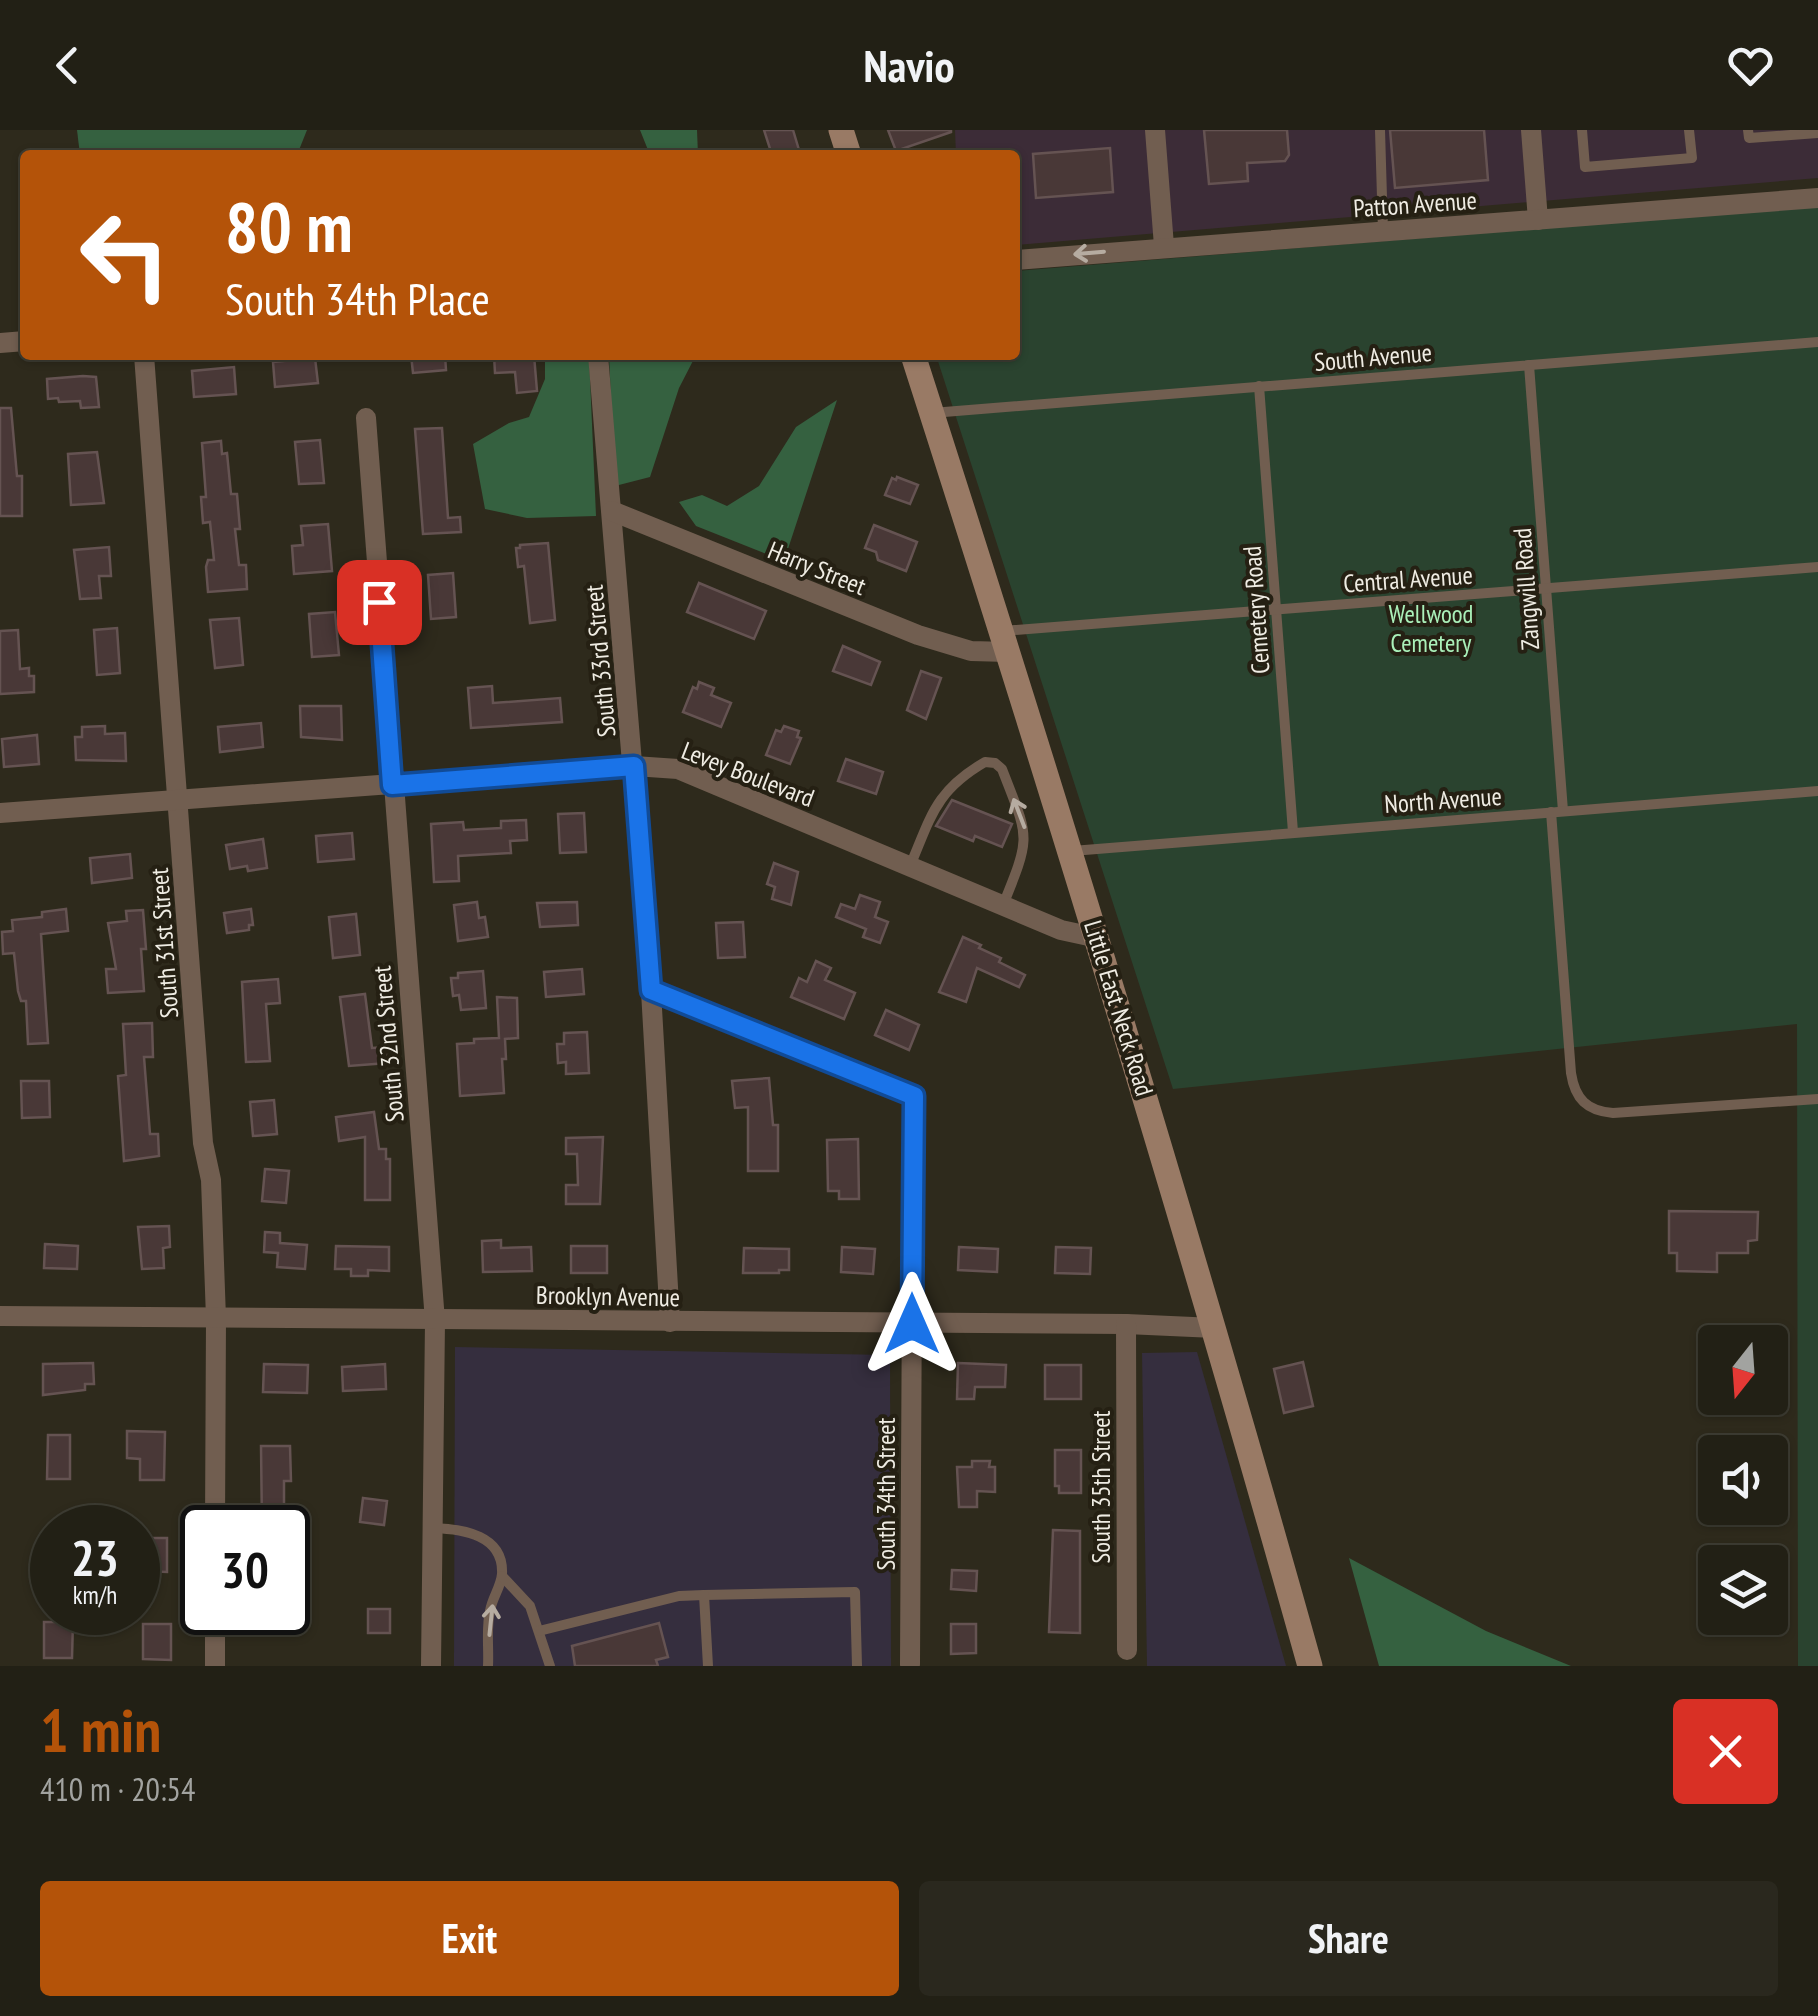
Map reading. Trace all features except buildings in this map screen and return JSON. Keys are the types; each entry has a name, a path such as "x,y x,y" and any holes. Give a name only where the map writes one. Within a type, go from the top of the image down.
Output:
{"main road":[{"name":"Little East Neck Road","path":"915,360 1072,850 1216,1328 1310,1666"}],"street":[{"path":"1156,130 1164,246"},
{"path":"1531,130 1538,220"},
{"name":"Patton Avenue","path":"1020,260 1818,198"},
{"name":"South 31st Street","path":"144,360 203,1143 211,1180 216,1318 215,1505"},
{"name":"South 33rd Street","path":"598,360 651,990 670,1322"},
{"name":"South 32nd Street","path":"366,418 435,1321 431,1666"},
{"name":"Harry Street","path":"612,511 918,636 971,651 1005,642"},
{"name":"Levey Boulevard","path":"0,813 634,766 678,769 1061,930 1098,938"},
{"name":"South 34th Street","path":"651,990 914,1096 910,1665"},
{"name":"Brooklyn Avenue","path":"0,1316 1126,1324 1216,1328"},
{"name":"South 35th Street","path":"1126,1324 1126,1650"},
{"path":"215,1635 215,1666"}],"lane":[{"path":"1380,130 1383,231"},
{"path":"1582,130 1585,167 1692,158 1689,130"},
{"path":"1748,130 1748,138 1818,133"},
{"name":"South Avenue","path":"932,412 1818,342"},
{"name":"Zangwill Road","path":"1528,365 1547,588 1574,1088 1583,1103 1613,1113 1818,1099"},
{"name":"Cemetery Road","path":"1259,386 1293,832"},
{"name":"Central Avenue","path":"1005,642 1276,610 1818,567"},
{"path":"910,866 939,798 985,762 994,764 1002,769 1026,830 1021,860 1002,906"},
{"name":"North Avenue","path":"1072,850 1818,790"},
{"path":"433,1528 454,1528 484,1536 500,1559 502,1576 490,1611 488,1666"},
{"path":"502,1576 530,1606 550,1666"},
{"path":"539,1631 679,1596 855,1592 857,1666"},
{"path":"704,1595 708,1666"}],"shaded area":[{"path":"955,130 1818,130 1818,178 1020,245 1020,150 956,150"},
{"path":"455,1347 890,1355 891,1666 454,1666"},
{"path":"1197,1352 1286,1666 1147,1666 1142,1353"}],"green space":[{"path":"77,130 307,130 299,150 79,150"},
{"path":"640,130 697,130 698,150 648,150"},
{"name":"Wellwood Cemetery","path":"1818,206 1818,1666 1798,1666 1797,1024 1173,1089 938,360 1020,360 1020,271"},
{"path":"545,360 589,360 596,516 527,518 485,509 473,444 509,423 529,417 545,379"},
{"path":"609,360 693,360 679,388 650,477 615,486"},
{"path":"837,400 785,558 696,526 679,502 702,495 727,506 759,486 796,427"},
{"path":"1349,1558 1486,1631 1571,1666 1379,1666"}],"route":[{"path":"379,602 392,785 634,766 651,990 914,1096 912,1324"}]}
